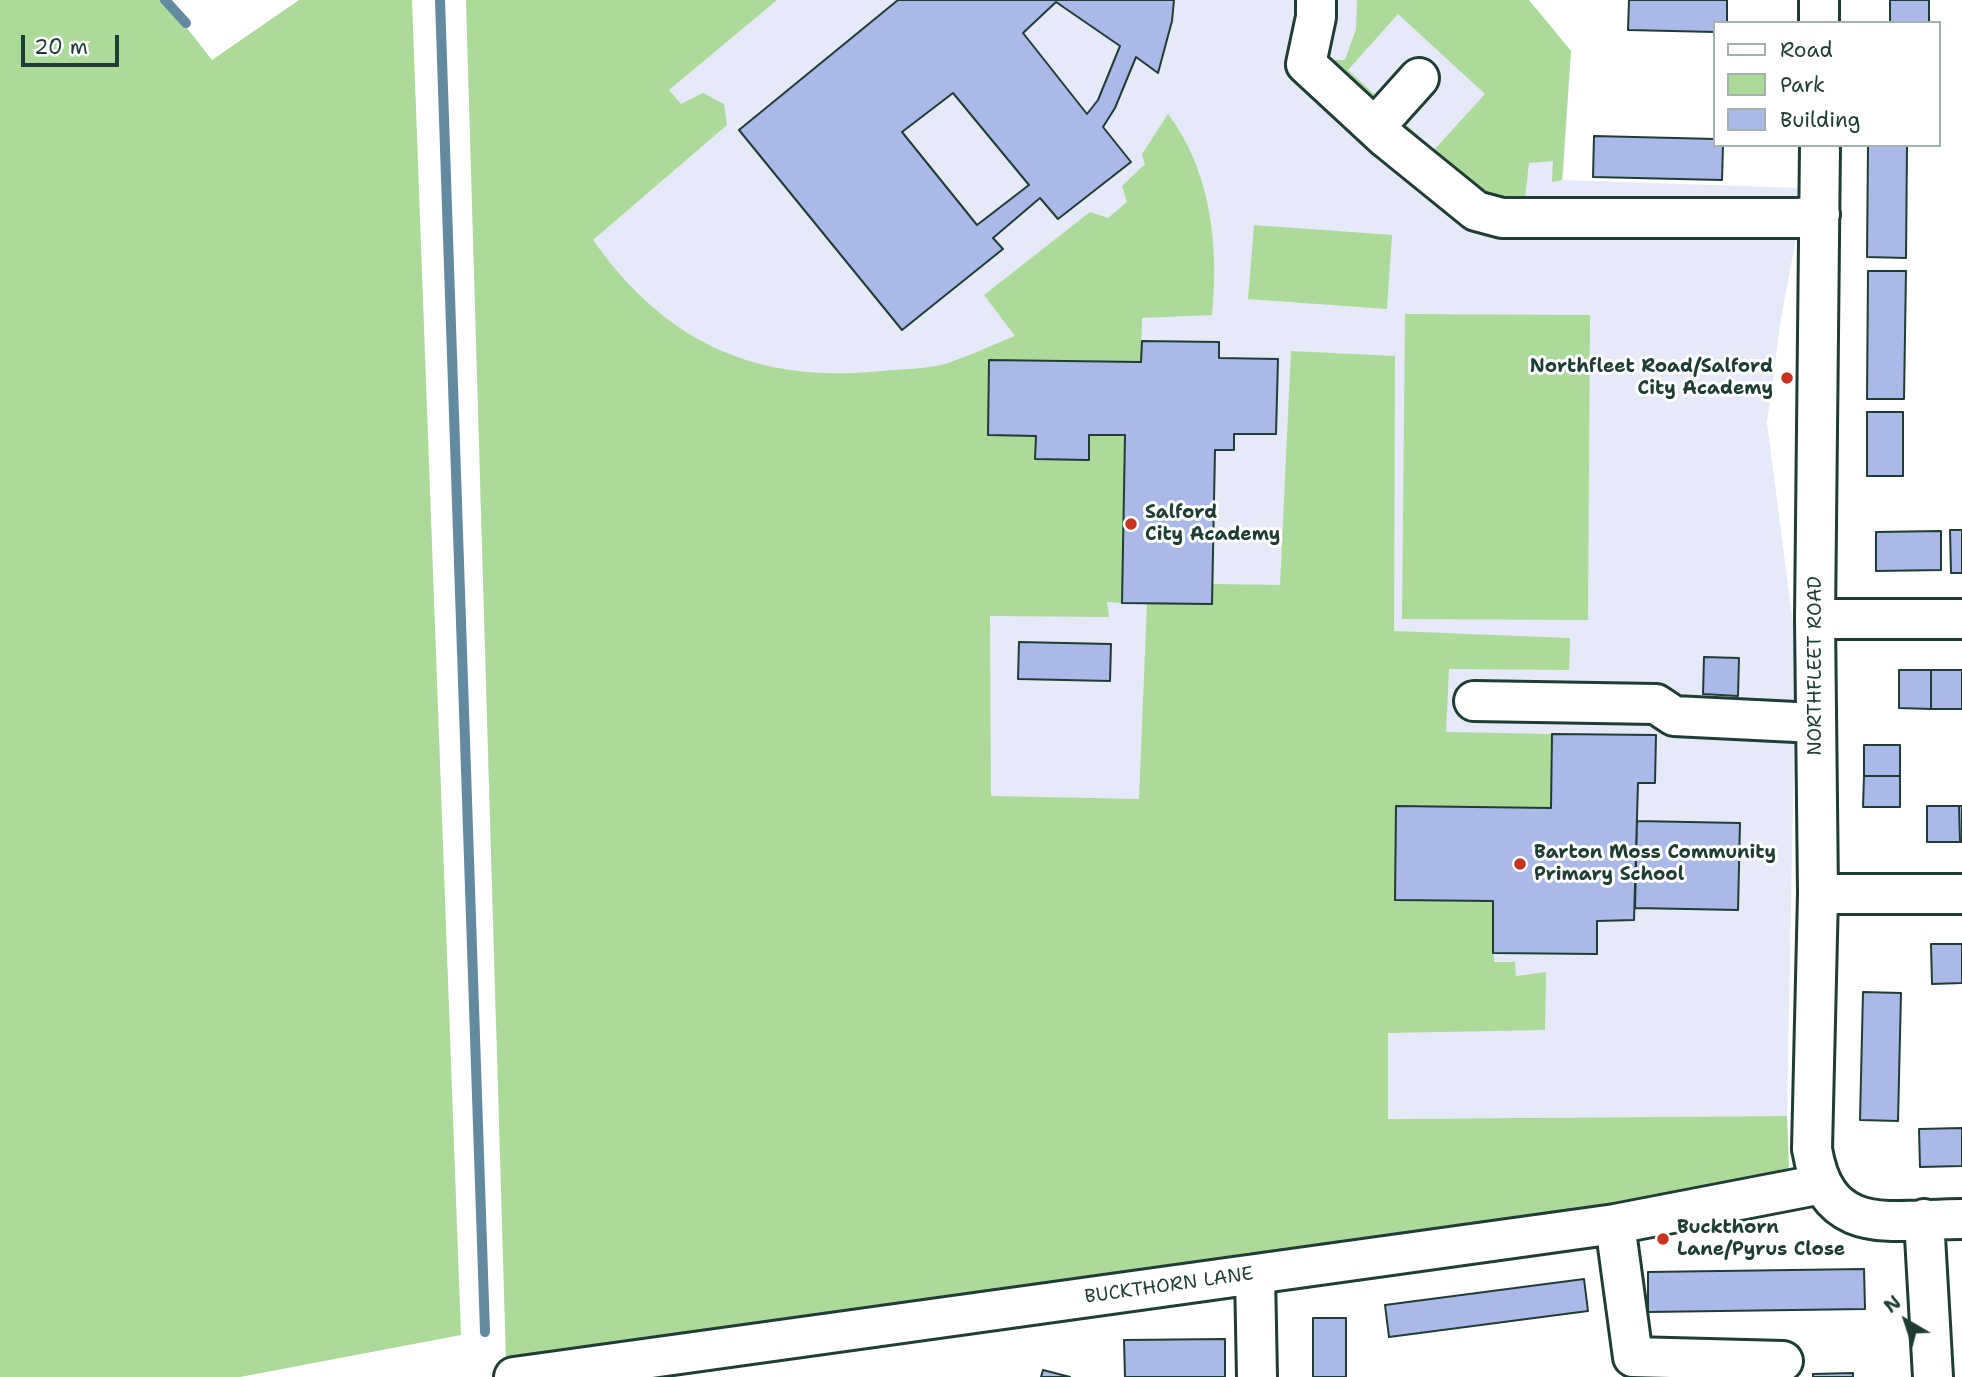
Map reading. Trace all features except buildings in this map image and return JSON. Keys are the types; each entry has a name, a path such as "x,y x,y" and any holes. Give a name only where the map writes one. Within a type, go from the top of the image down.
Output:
{"street":[{"path":"1316,0 1316,17 1306,64 1375,127 1476,211 1502,218 1800,218 1820,214"},
{"path":"1819,0 1819,21"},
{"path":"1375,127 1419,78"},
{"name":"NORTHFLEET ROAD","path":"1820,147 1815,619 1818,894 1812,1134 1814,1164 1822,1185"},
{"path":"1815,619 1962,619"},
{"path":"1474,701 1656,704 1674,716 1816,723"},
{"path":"1818,894 1962,894"},
{"path":"1822,1185 1829,1196 1853,1216 1868,1220 1962,1219"},
{"name":"BUCKTHORN LANE","path":"514,1377 1615,1224 1822,1185"},
{"path":"1924,1219 1933,1377"},
{"path":"1615,1224 1633,1357 1783,1361"},
{"path":"1255,1274 1257,1377"}],"shaded area":[{"name":"Salford City Academy","path":"466,0 1529,0 1571,51 1563,180 1801,188 1800,218 1781,318 1767,423 1796,646 1787,1116 1247,1120 496,1029"}],"green space":[{"path":"0,0 165,0 212,60 299,0 412,0 461,1335 240,1377 0,1377"},
{"path":"466,0 777,0 669,90 681,104 703,93 724,104 727,125 593,240 621,276 651,306 683,330 718,349 754,362 794,370 836,373 930,367 954,361 1015,336 984,295 1090,212 1108,218 1127,202 1122,186 1145,164 1142,154 1168,114 1194,159 1209,210 1214,263 1212,315 1142,318 1141,362 989,360 988,435 1036,436 1035,459 1089,460 1089,435 1125,435 1122,603 1107,602 1109,617 990,616 991,796 1139,799 1147,603 1212,604 1212,584 1280,585 1291,351 1395,356 1394,631 1570,638 1569,670 1449,669 1446,732 1552,734 1551,808 1395,900 1493,901 1494,962 1515,962 1516,976 1546,972 1545,1030 1388,1033 1388,1119 1787,1116 1789,1167 1769,1185 1444,1228 506,1361"},
{"path":"1357,0 1529,0 1571,51 1562,180 1552,182 1553,161 1529,163 1525,198 1519,208 1488,205 1395,137 1407,125 1434,150 1485,94 1398,14 1348,70 1384,103 1368,116 1324,60 1345,60 1356,29"},
{"path":"1254,225 1392,235 1387,309 1248,299"},
{"path":"1405,314 1590,315 1588,620 1402,619"}],"waterway":[{"path":"165,0 186,23"},
{"path":"440,0 485,1332"}],"place":[{"name":"Northfleet Road/Salford City Academy","path":"1787,378"},
{"name":"Salford City Academy","path":"1131,524"},
{"name":"Barton Moss Community Primary School","path":"1520,864"},
{"name":"Buckthorn Lane/Pyrus Close","path":"1663,1239"}]}
